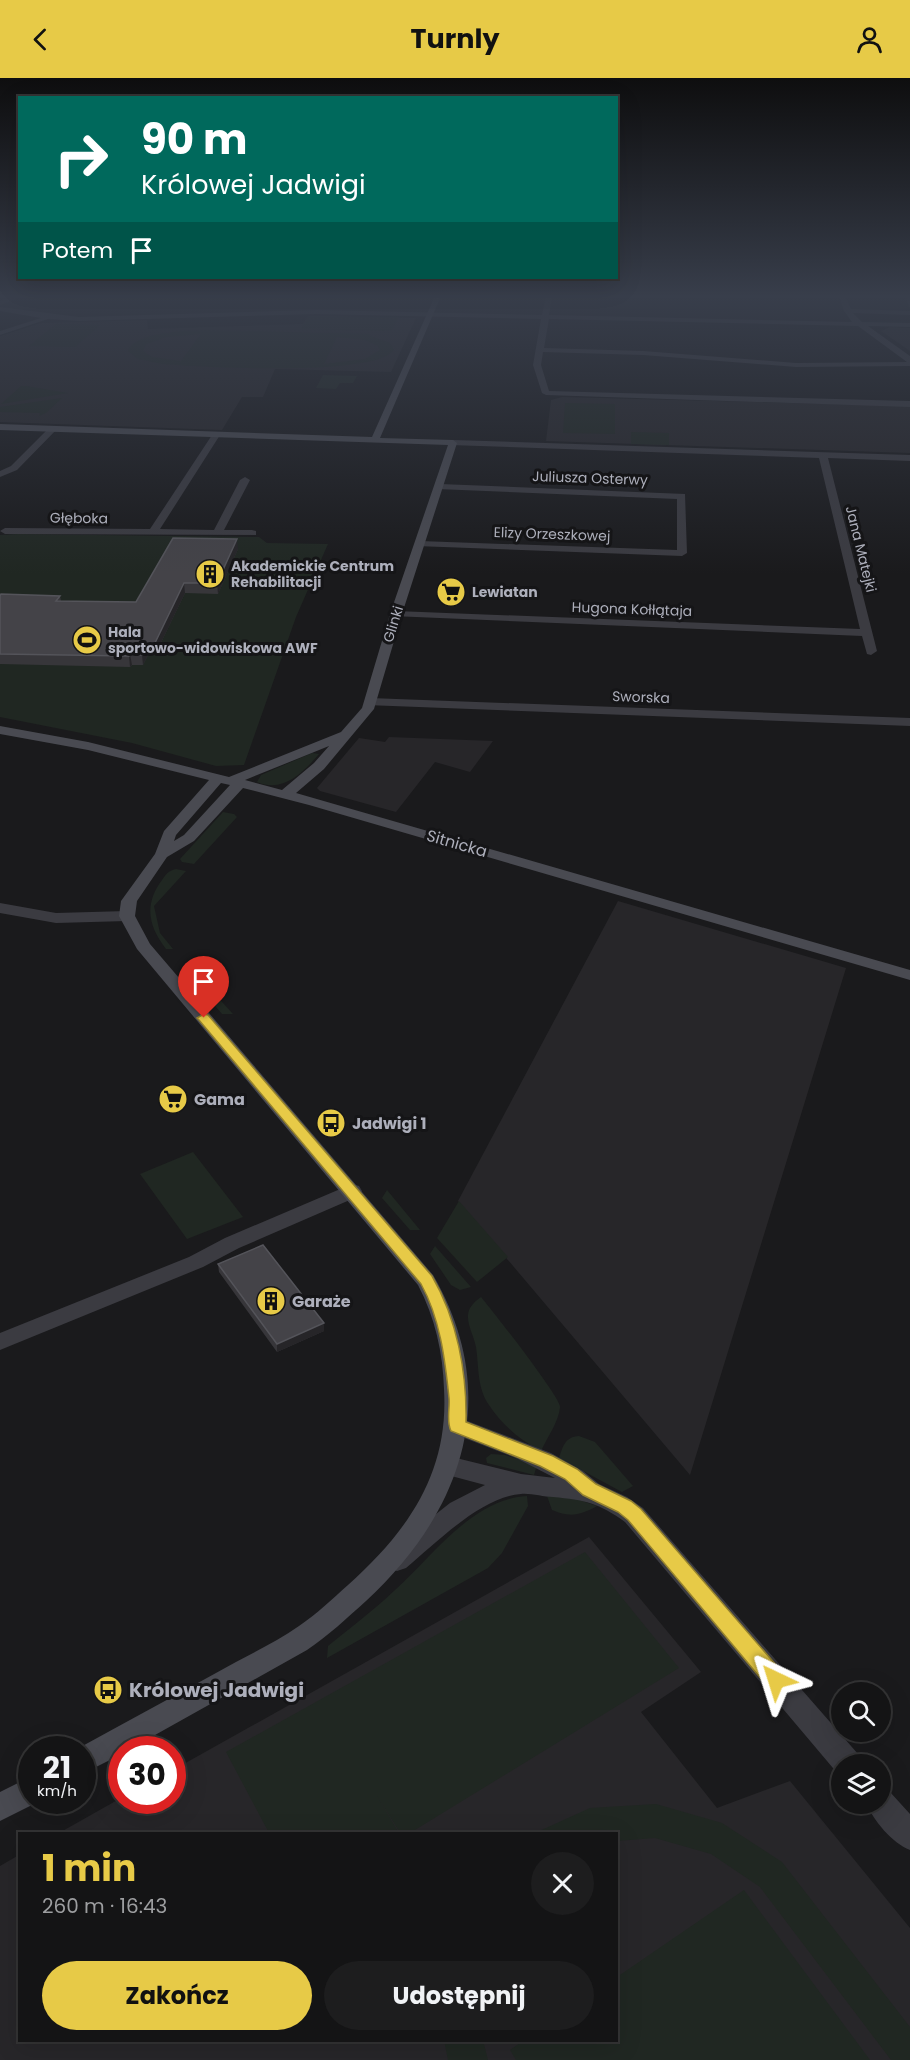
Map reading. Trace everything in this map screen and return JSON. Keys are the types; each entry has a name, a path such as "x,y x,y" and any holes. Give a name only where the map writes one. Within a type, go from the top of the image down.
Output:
{"street":[{"path":"375,440 398,388"},
{"path":"545,388 546,393 910,404"},
{"path":"0,427 910,458"},
{"path":"0,474 14,468 53,429"},
{"path":"153,532 216,435"},
{"name":"Glinki","path":"285,795 319,766 350,733 368,709 396,614 453,443"},
{"name":"Jana Matejki","path":"823,455 871,651"},
{"path":"218,532 245,480"},
{"name":"Juliusza Osterwy","path":"440,487 682,496 682,553"},
{"name":"Głęboka","path":"4,531 252,533"},
{"name":"Elizy Orzeszkowej","path":"420,544 682,553"},
{"name":"Hugona Kołłątaja","path":"396,614 866,633"},
{"name":"Sworska","path":"370,702 910,722"},
{"name":"Sitnicka","path":"0,730 88,746 230,780 910,975"},
{"path":"350,733 230,780 169,834 162,855 129,901 127,916 143,946 352,1191 426,1280 438,1300 452,1352 458,1402 457,1426 448,1466 426,1513 407,1541 377,1576"},
{"path":"162,855 189,838 230,780"},
{"path":"0,908 56,918 127,916"},
{"path":"0,1342 196,1262 232,1243 352,1191"},
{"path":"457,1426 547,1461 571,1474 589,1489 616,1501 634,1515 839,1754"},
{"path":"448,1466 522,1484 589,1489"},
{"path":"96,1753 309,1634 459,1510 489,1494 522,1484"},
{"path":"0,1807 18,1797"},
{"path":"891,1814 910,1836"}],"shaded area":[{"path":"0,388 267,388 263,397 242,397 222,430 0,422"},
{"path":"18,388 41,388 68,393 1,404"},
{"path":"562,397 910,406 910,453 546,441 551,400"},
{"path":"62,398 46,413 39,416 40,413 0,412 0,407"},
{"path":"565,403 615,404 615,434 563,433"},
{"path":"631,432 669,433 669,445 631,444"},
{"path":"0,535 259,537 267,543 328,544 296,617 244,765 216,766 132,743 0,717"},
{"path":"389,737 493,741 470,772 435,762 396,812 320,791 317,788 359,738 385,742"},
{"path":"312,753 319,754 292,779 275,785 257,782 261,775"},
{"path":"223,812 234,814 237,817 194,864 182,862 180,859"},
{"path":"176,869 186,871 154,906 160,933 173,949 166,949 152,923 150,915 152,898 163,878"},
{"path":"618,901 846,968 690,1475 458,1201"},
{"path":"200,981 203,981 233,1014 222,1014 198,986"},
{"path":"193,1152 243,1217 187,1239 140,1174"},
{"path":"387,1190 420,1230 410,1230 382,1198"},
{"path":"459,1201 508,1257 477,1282 437,1238"},
{"path":"435,1246 471,1287 460,1290 451,1285 430,1254"},
{"path":"481,1297 538,1372 560,1407 555,1424 541,1451 519,1437 506,1425 494,1412 482,1392 476,1347 468,1319 468,1312"},
{"path":"579,1436 595,1442 633,1486 622,1492 559,1458 568,1440"},
{"path":"491,1454 505,1455 537,1465 534,1475 487,1463 486,1458"},
{"path":"527,1496 528,1506 502,1553 488,1568 327,1658 328,1646 387,1597 471,1518 489,1507"},
{"path":"547,1496 573,1498 597,1506 586,1512 564,1514 552,1510"},
{"path":"589,1537 701,1672 641,1712 717,1808 790,1781 910,1928 910,2060 0,2060 0,1866 18,1856 18,2042 618,2042 618,1832 61,1832 108,1805 108,1814 186,1814 186,1763"},
{"path":"585,1552 679,1668 412,1832 399,1832 376,1794 398,1832 268,1832 226,1752"},
{"path":"656,1804 722,1823 782,1862 910,2027 910,2060 891,2060 760,1887 711,1854 655,1838 618,1841 618,1832 537,1832 590,1808"},
{"path":"744,1890 870,2060 516,2060 510,2050 521,2042 618,2042 618,1976"},
{"path":"444,2042 484,2042 488,2060 448,2060"}],"building":[{"path":"173,538 237,539 217,583 184,583 154,645 147,644 142,655 0,654 1,594 60,596 56,601 136,602"},
{"name":"Garaże","path":"263,1245 324,1323 277,1344 218,1264"}],"place":[{"name":"Akademickie Centrum Rehabilitacji","path":"210,574"},
{"name":"Lewiatan","path":"451,592"},
{"name":"Hala sportowo-widowiskowa AWF","path":"87,640"},
{"name":"Gama","path":"173,1099"},
{"name":"Jadwigi 1","path":"331,1123"},
{"name":"Garaże","path":"271,1301"},
{"name":"Królowej Jadwigi","path":"108,1690"}],"route":[{"path":"204,1018 426,1280 438,1300 452,1352 458,1402 457,1426 547,1461 571,1474 589,1489 604,1494 624,1507 634,1515 776,1680"}]}
